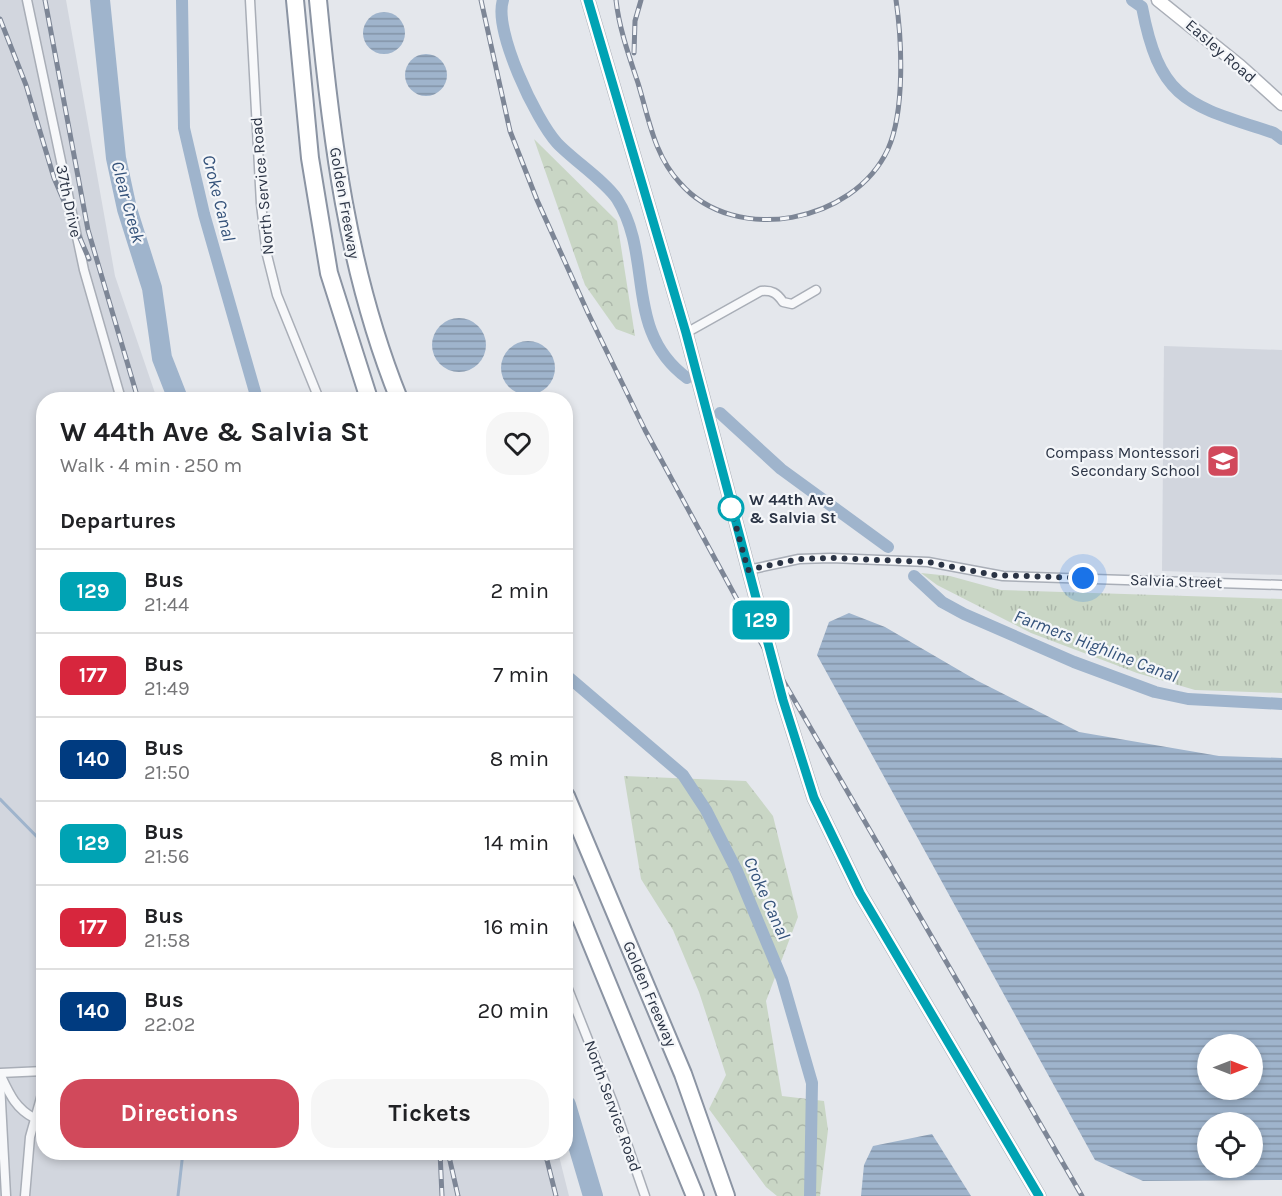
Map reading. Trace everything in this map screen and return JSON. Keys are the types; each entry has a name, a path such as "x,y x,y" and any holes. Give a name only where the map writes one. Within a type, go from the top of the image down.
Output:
{"highway":[{"name":"Golden Freeway","path":"295,0 310,158 329,273 367,392"},
{"name":"Golden Freeway","path":"318,0 328,104 349,238 380,352 396,392"},
{"name":"Golden Freeway","path":"573,812 683,1074 726,1196"},
{"name":"Golden Freeway","path":"573,899 688,1174 695,1196"}],"street":[{"name":"37th Drive","path":"27,0 84,270 119,392"},
{"name":"North Service Road","path":"250,0 261,204 267,255 277,294 316,392"},
{"path":"588,0 686,333 788,718 827,830 884,936 1039,1196"},
{"name":"Easley Road","path":"1158,0 1240,66 1282,104"},
{"path":"686,333 760,291 770,290 783,302 792,304 816,290"},
{"name":"Salvia Street","path":"748,570 799,559 831,558 928,562 1003,576 1282,585"},
{"name":"North Service Road","path":"573,1002 645,1196"},
{"path":"34,1118 23,1112 11,1098 0,1073 36,1071"},
{"path":"0,1083 6,1196"},
{"path":"25,1196 30,1137 36,1112"}],"shaded area":[{"path":"0,0 66,0 115,276 155,392 36,392 36,1160 560,1160 569,1196 0,1196"},
{"name":"Compass Montessori Secondary School","path":"1164,346 1282,350 1282,575 1162,571"}],"green space":[{"path":"534,139 617,221 635,336 616,329 585,285"},
{"path":"921,573 950,576 1001,590 1282,599 1282,693 1195,690 1137,673 1031,633 937,585"},
{"path":"624,776 746,781 773,816 798,917 766,1001 782,1096 824,1101 828,1130 820,1196 777,1196 766,1187 709,1109 726,1075 699,992 673,930 641,879"}],"water":[{"path":"384,12 399,18 405,33 399,48 384,54 369,48 363,33 369,18"},
{"path":"426,54 434,55 441,60 446,67 446,83 441,90 434,95 426,96 418,95 411,90 406,83 405,75 406,67 411,60 418,55"},
{"path":"459,318 469,320 478,326 484,335 486,345 484,355 478,364 469,370 459,372 449,370 440,364 434,355 432,345 434,335 440,326 449,320"},
{"path":"528,341 538,343 547,349 554,363 553,378 547,387 540,392 513,390 503,378 501,368 503,358 509,349 518,343"},
{"path":"849,613 885,627 976,680 1079,732 1219,756 1282,758 1282,1180 1143,1181 1095,1160 817,655 829,622"},
{"path":"932,1134 971,1196 861,1196 864,1165 873,1146"}],"waterway":[{"name":"Clear Creek","path":"100,0 116,158 127,209 152,288 162,358 175,392"},
{"name":"Croke Canal","path":"182,0 184,128 204,214 255,392"},
{"name":"Farmers Highline Canal","path":"503,0 504,32 528,96 557,143 605,185 617,199 628,221 635,245 646,316 654,338 667,359 687,378"},
{"path":"1132,0 1142,7 1149,39 1158,63 1170,82 1183,96 1220,115 1274,133 1282,139"},
{"name":"Farmers Highline Canal","path":"720,413 781,469 888,547"},
{"name":"Farmers Highline Canal","path":"914,576 942,602 964,614 1074,662 1155,692 1188,699 1282,704"},
{"name":"Croke Canal","path":"573,681 683,775 706,810 737,871 782,979 812,1083 810,1196"},
{"path":"0,799 36,836"},
{"name":"Clear Creek","path":"573,1129 593,1196"},
{"path":"178,1196 182,1160"}],"railway":[{"path":"45,0 88,230 136,392"},
{"path":"481,0 510,131 537,200 588,313 645,430 752,627 1082,1196"},
{"path":"616,0 619,21 653,136 671,172 703,203 731,215 761,219 792,217 822,209 849,194 872,174 888,149 900,96 901,55 896,0"},
{"path":"634,53 635,21 641,0"},
{"path":"0,19 26,85 54,178 89,259"},
{"path":"440,1160 442,1196"},
{"path":"450,1160 458,1196"},
{"path":"547,1160 556,1196"}],"bus line":[{"name":"129","path":"588,0 686,333 783,700 814,798 841,859 860,893 1039,1196"}],"place":[{"name":"Compass Montessori Secondary School","path":"1223,461"},
{"name":"W 44th Ave & Salvia St","path":"731,508"}],"route":[{"path":"731,508 748,570 799,559 831,558 928,562 994,575 1083,578"}]}
